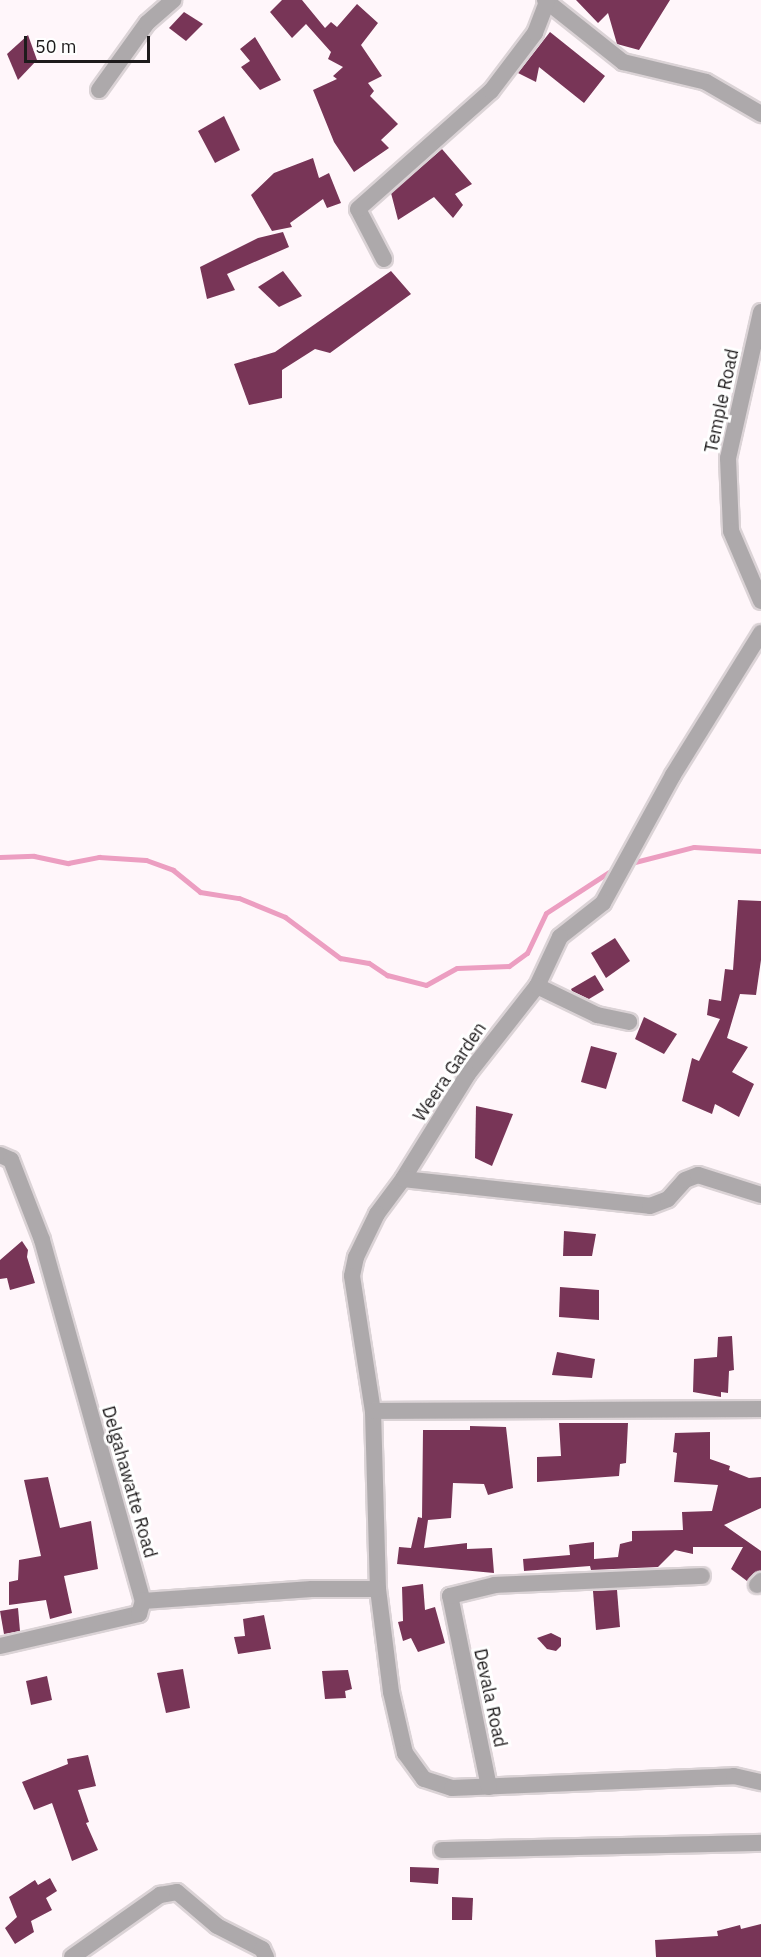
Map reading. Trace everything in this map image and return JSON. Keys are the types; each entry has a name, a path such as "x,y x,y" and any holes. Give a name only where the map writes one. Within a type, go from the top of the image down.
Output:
{"street":[{"path":"99,90 147,23 173,0"},
{"path":"384,259 358,209 491,91 535,33 546,1 623,62 706,82 761,114"},
{"name":"Temple Road","path":"761,312 728,458 731,531 761,601"},
{"name":"Weera Garden","path":"489,1787 452,1788 424,1779 405,1754 391,1692 378,1589 373,1412 352,1276 356,1257 377,1214 403,1179 468,1074 537,986 560,937 603,903 672,775 761,633"},
{"path":"537,986 597,1015 629,1022"},
{"name":"Delgahawatte Road","path":"0,1155 11,1160 42,1240 143,1601"},
{"path":"403,1179 650,1206 668,1199 685,1180 698,1175 761,1195"},
{"path":"373,1412 760,1410"},
{"name":"Devala Road","path":"489,1787 450,1596 495,1585 702,1576"},
{"path":"0,1647 139,1614 143,1601 312,1589 378,1589"},
{"path":"489,1787 734,1776 761,1782"},
{"path":"442,1850 761,1843"},
{"path":"72,1957 160,1895 177,1892 217,1926 262,1949 266,1957"}],"building":[{"path":"282,0 302,0 325,28 331,22 337,27 357,4 378,23 361,45 382,76 368,83 374,91 370,96 398,124 381,140 389,148 354,172 334,142 313,90 337,79 333,76 343,67 328,59 331,52 306,24 292,38 270,12"},
{"path":"576,0 670,0 639,50 617,44 608,13 598,23"},
{"path":"184,12 203,24 186,41 169,28"},
{"path":"550,32 605,76 584,103 539,67 536,82 518,73"},
{"path":"28,35 37,60 18,80 7,54"},
{"path":"255,37 281,80 260,90 241,67 250,61 240,49"},
{"path":"224,116 240,150 215,163 198,131"},
{"path":"442,149 472,184 455,194 463,205 453,218 434,197 398,220 391,193"},
{"path":"313,158 319,178 329,173 341,203 327,208 323,199 290,223 292,227 272,231 251,195 274,173"},
{"path":"283,232 289,247 227,274 235,290 207,299 200,267 258,238"},
{"path":"283,271 302,296 279,307 258,287"},
{"path":"391,271 411,294 330,353 315,349 282,370 282,398 249,405 234,364 275,352"},
{"path":"738,900 761,901 761,960 756,995 740,994 727,1038 748,1047 732,1072 754,1084 739,1117 715,1104 712,1114 682,1101 692,1058 699,1061 720,1019 707,1015 709,999 721,1001 725,969 733,970"},
{"path":"615,938 630,961 606,978 591,953"},
{"path":"595,975 604,990 589,999 572,991 571,989"},
{"path":"644,1017 677,1034 664,1054 635,1039"},
{"path":"591,1046 617,1053 606,1089 581,1082"},
{"path":"476,1106 513,1114 492,1166 475,1158"},
{"path":"564,1231 596,1234 592,1256 563,1256"},
{"path":"22,1241 28,1250 27,1257 35,1283 10,1290 7,1278 0,1279 0,1260"},
{"path":"560,1287 599,1290 599,1320 559,1317"},
{"path":"732,1336 734,1370 729,1371 728,1393 721,1392 721,1397 693,1392 694,1359 717,1357 718,1337"},
{"path":"557,1352 595,1359 592,1378 552,1375"},
{"path":"559,1423 628,1423 626,1463 620,1464 619,1476 537,1482 537,1457 561,1456"},
{"path":"470,1426 506,1427 513,1488 488,1495 484,1484 453,1483 451,1518 428,1520 424,1548 467,1543 467,1549 492,1548 494,1573 397,1564 399,1547 411,1548 418,1517 422,1518 423,1430 470,1430"},
{"path":"710,1432 710,1459 730,1466 729,1470 749,1478 761,1477 761,1508 724,1525 761,1551 761,1571 754,1573 747,1581 731,1569 743,1547 693,1547 693,1554 675,1550 658,1567 591,1570 590,1566 524,1571 523,1559 570,1555 569,1545 594,1542 594,1559 618,1557 620,1544 632,1541 632,1531 683,1530 682,1512 712,1511 718,1485 674,1482 677,1453 673,1452 675,1433"},
{"path":"48,1477 60,1528 91,1521 98,1569 64,1576 72,1613 50,1619 46,1600 9,1605 9,1582 18,1580 19,1560 41,1556 24,1480"},
{"path":"423,1584 425,1610 435,1607 445,1643 418,1652 411,1638 403,1641 398,1622 403,1621 402,1587"},
{"path":"617,1590 620,1627 596,1630 593,1591"},
{"path":"18,1608 20,1631 4,1634 0,1611"},
{"path":"264,1615 271,1649 238,1654 234,1637 245,1636 243,1619"},
{"path":"551,1633 561,1638 561,1646 556,1651 547,1649 537,1638"},
{"path":"183,1669 190,1708 166,1713 157,1673"},
{"path":"348,1670 352,1689 345,1691 346,1698 325,1699 322,1671"},
{"path":"47,1676 52,1700 31,1705 26,1681"},
{"path":"88,1755 96,1786 78,1790 89,1822 86,1823 98,1850 72,1861 52,1803 34,1810 22,1782 68,1764 67,1759"},
{"path":"410,1867 439,1868 438,1884 410,1882"},
{"path":"50,1878 57,1891 46,1898 52,1910 31,1921 34,1932 15,1944 5,1928 17,1917 9,1897 35,1880 38,1885"},
{"path":"452,1897 473,1898 472,1920 452,1920"},
{"path":"761,1924 761,1957 656,1957 655,1940 718,1936 717,1931 740,1925 741,1929"}],"waterway":[{"path":"631,863 694,847 761,851"},
{"path":"0,857 34,856 68,863 99,857 146,860 173,870 200,892 239,898 285,917 340,958 369,963 387,975 426,985 457,968 509,966 527,953 546,913 609,872"}]}
